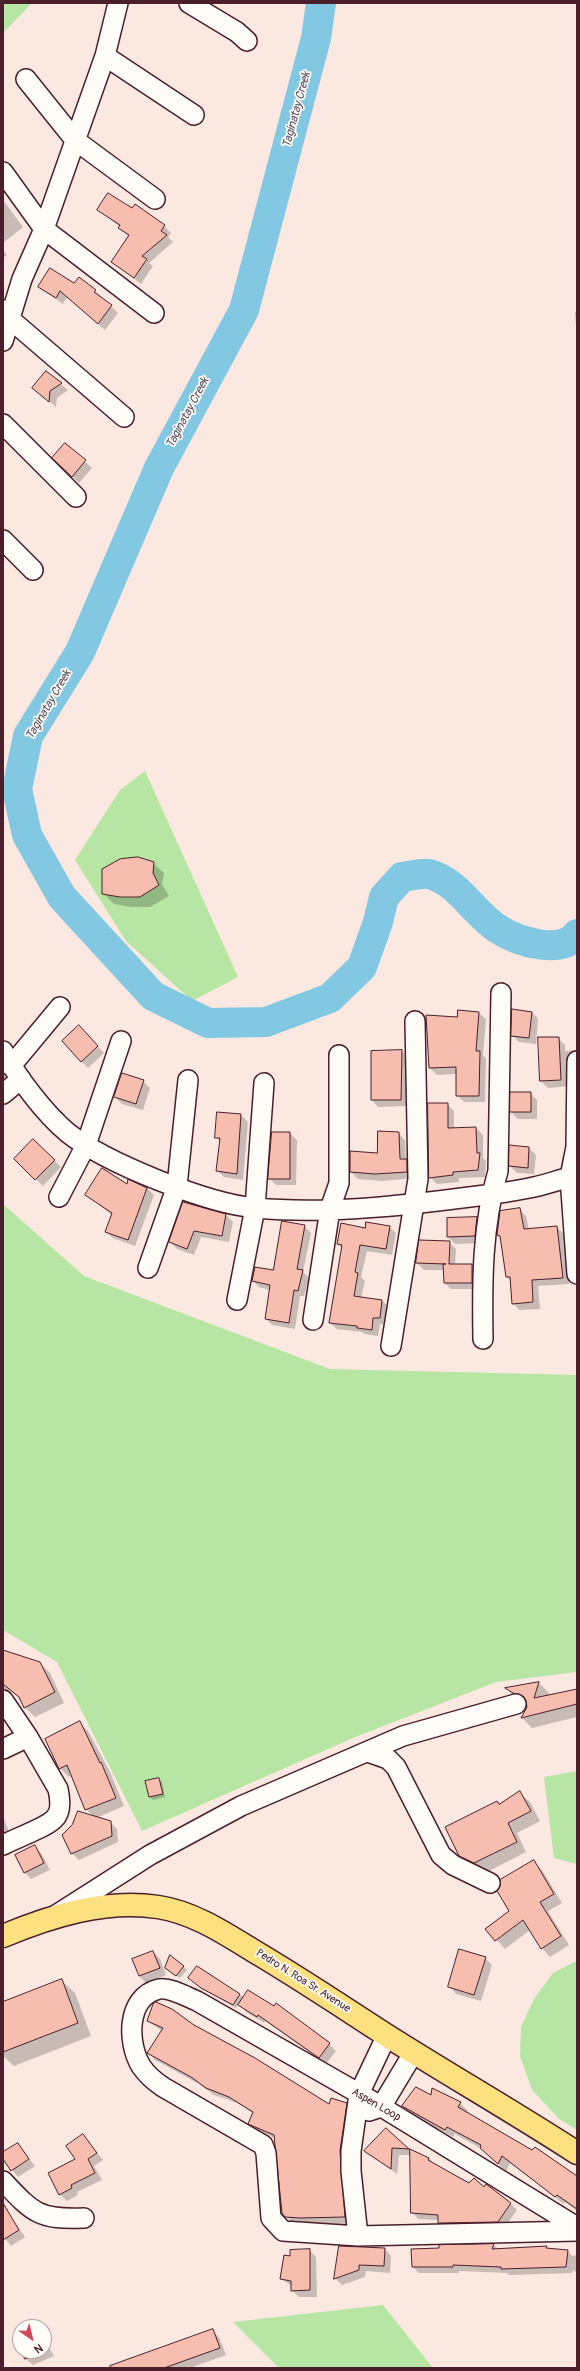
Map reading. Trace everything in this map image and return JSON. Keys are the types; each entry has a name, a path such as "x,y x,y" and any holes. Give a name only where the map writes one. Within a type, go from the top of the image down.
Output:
{"main road":[{"name":"Pedro N. Roa Sr. Avenue","path":"3,1936 52,1918 98,1907 158,1907 194,1918 304,1980 387,2035 577,2153"}],"street":[{"path":"3,341 6,314 44,229 105,56 118,3"},
{"path":"189,3 238,32 247,41"},
{"path":"105,56 194,115"},
{"path":"26,79 75,140 155,199"},
{"path":"3,172 44,229 154,313"},
{"path":"6,314 124,417"},
{"path":"3,424 76,497"},
{"path":"3,540 33,570"},
{"path":"483,1339 482,1271 491,1194 498,1171 501,993"},
{"path":"3,1094 12,1065 60,1007"},
{"path":"391,1346 418,1179 415,1021"},
{"path":"59,1197 86,1145 121,1041"},
{"path":"313,1320 330,1209 339,1183 338,1055"},
{"path":"577,1061 576,1147 574,1176 577,1274"},
{"path":"12,1065 53,1119 86,1145 151,1177 206,1198 255,1208 330,1209 413,1203 491,1194 535,1187 574,1176"},
{"path":"148,1268 177,1186 188,1080"},
{"path":"237,1300 255,1208 264,1083"},
{"path":"3,1700 28,1737 58,1789 60,1798 59,1809 54,1819 3,1845"},
{"path":"52,1918 150,1855 241,1806 403,1736 516,1704"},
{"path":"3,1749 28,1737"},
{"path":"368,1752 388,1759 396,1767 441,1855 453,1865 490,1883"},
{"name":"Aspen Loop","path":"358,2236 283,2231 276,2225 271,2218 266,2153 263,2145 163,2087 150,2077 141,2065 132,2046 132,2024 137,2007 145,1997 159,1989 171,1991 197,2001 381,2107 577,2227"},
{"path":"387,2035 358,2094 352,2141 351,2171 358,2236 577,2231"},
{"path":"356,2116 381,2107 414,2052"},
{"path":"3,2181 34,2212 45,2217 61,2219 84,2218"}],"green space":[{"path":"3,3 32,3 3,33"},
{"path":"145,771 238,977 192,1001 126,941 75,860 120,790"},
{"path":"3,1204 84,1276 330,1369 577,1375 577,1672 496,1682 353,1738 142,1831 57,1662 3,1630"},
{"path":"577,1771 577,1864 554,1858 544,1777"},
{"path":"574,1962 577,1962 577,2130 559,2119 532,2090 520,2056 521,2027 534,1999 553,1973"},
{"path":"383,2305 433,2368 279,2368 233,2322"}],"building":[{"path":"108,193 132,208 135,204 165,225 161,231 167,235 142,256 147,259 134,278 111,262 129,235 118,228 120,225 97,210"},
{"path":"50,268 74,283 79,277 96,290 94,292 112,305 98,324 60,291 56,298 38,287"},
{"path":"46,371 62,383 50,391 49,402 32,388"},
{"path":"65,443 86,460 72,477 52,458"},
{"path":"138,857 154,862 153,873 159,885 140,897 120,897 102,894 102,869 120,859"},
{"path":"512,1009 532,1012 529,1038 511,1036"},
{"path":"458,1010 479,1012 476,1051 480,1051 479,1096 456,1096 456,1067 429,1068 426,1015 457,1017"},
{"path":"79,1025 98,1046 81,1062 62,1041"},
{"path":"538,1037 559,1037 561,1080 540,1081"},
{"path":"402,1050 401,1100 371,1100 371,1051"},
{"path":"122,1073 144,1080 136,1104 114,1097"},
{"path":"510,1092 531,1092 531,1112 510,1112"},
{"path":"428,1103 448,1103 448,1128 476,1127 477,1153 480,1153 478,1170 453,1172 453,1175 429,1178"},
{"path":"217,1112 241,1114 237,1174 216,1171 220,1138 215,1138"},
{"path":"378,1131 399,1132 400,1159 407,1159 407,1172 375,1174 350,1172 350,1151 377,1153"},
{"path":"272,1132 290,1132 290,1179 268,1179"},
{"path":"33,1139 55,1160 35,1180 14,1159"},
{"path":"509,1145 529,1147 528,1168 509,1166"},
{"path":"102,1168 127,1184 128,1179 147,1188 128,1240 105,1232 112,1213 85,1195"},
{"path":"183,1202 226,1214 222,1236 194,1231 187,1249 169,1242"},
{"path":"520,1208 524,1229 557,1226 563,1278 532,1280 533,1302 512,1304 510,1277 506,1277 500,1236 497,1235 500,1211"},
{"path":"477,1217 475,1236 447,1237 447,1218"},
{"path":"282,1221 305,1225 297,1269 303,1270 298,1291 294,1290 289,1323 265,1319 270,1285 252,1281 255,1267 273,1270"},
{"path":"366,1222 390,1226 386,1249 360,1245 355,1272 358,1273 354,1296 382,1300 380,1318 373,1318 372,1330 357,1328 357,1326 329,1323 342,1245 337,1244 341,1223 365,1228"},
{"path":"419,1240 450,1241 449,1264 472,1264 472,1283 444,1283 443,1264 446,1264 416,1263"},
{"path":"3,1650 40,1662 55,1692 24,1708 19,1697 3,1684"},
{"path":"539,1682 534,1698 577,1689 577,1704 521,1718 527,1707 526,1701 523,1696 513,1693 505,1688"},
{"path":"80,1721 100,1763 101,1762 116,1798 85,1810 67,1765 59,1769 45,1739"},
{"path":"159,1778 163,1794 149,1797 145,1781"},
{"path":"520,1791 531,1811 508,1823 517,1842 474,1863 459,1856 445,1827 497,1801 499,1804"},
{"path":"78,1811 111,1821 112,1836 71,1854 62,1835 72,1825"},
{"path":"35,1845 44,1863 24,1873 15,1855"},
{"path":"534,1860 554,1894 540,1902 561,1936 541,1949 523,1920 495,1941 485,1929 509,1911 497,1891 500,1887 500,1880"},
{"path":"459,1949 486,1957 474,1995 448,1987"},
{"path":"153,1951 160,1968 139,1976 132,1959"},
{"path":"170,1955 184,1966 176,1976 165,1968"},
{"path":"197,1966 240,1994 233,2005 201,1988 188,1978"},
{"path":"62,1979 78,2023 3,2052 3,2002"},
{"path":"248,1990 274,2006 276,2003 330,2043 319,2058 258,2015 257,2017 238,2005"},
{"path":"156,2002 172,2009 194,2025 255,2058 329,2104 331,2098 347,2103 340,2151 345,2217 285,2217 282,2213 274,2135 248,2124 253,2112 229,2097 206,2088 191,2077 147,2053 163,2028 147,2021 153,2004"},
{"path":"416,2087 431,2095 432,2088 461,2102 458,2107 532,2150 535,2147 577,2176 577,2209 557,2195 555,2197 502,2156 498,2164 480,2148 481,2145 447,2127 445,2130 402,2106"},
{"path":"386,2128 409,2149 392,2148 391,2169 364,2151"},
{"path":"83,2134 97,2153 88,2159 95,2173 71,2185 72,2188 59,2195 48,2173 75,2159 66,2146"},
{"path":"18,2143 29,2159 11,2171 3,2159 3,2152"},
{"path":"410,2149 429,2158 428,2160 469,2183 474,2178 484,2187 486,2184 511,2203 498,2222 438,2223 438,2215 411,2213"},
{"path":"3,2203 19,2230 3,2240"},
{"path":"494,2244 492,2249 547,2246 546,2248 568,2250 566,2267 501,2269 501,2267 453,2265 453,2267 412,2267 411,2249 439,2248 439,2245"},
{"path":"339,2246 385,2248 384,2266 359,2265 359,2270 334,2279"},
{"path":"310,2249 310,2290 291,2291 291,2281 280,2279 284,2255 290,2256 290,2250"},
{"path":"213,2329 220,2348 164,2368 110,2368 110,2366"}],"waterway":[{"name":"Taginatay Creek","path":"321,3 316,38 244,310 159,468 80,652 28,736 17,789 27,835 62,897 153,996 208,1023 266,1022 330,998 362,967 378,922 384,897 402,877 429,874 440,878 457,891 481,915 498,929 506,934 527,942 550,945 561,944 570,941 577,934"}]}
